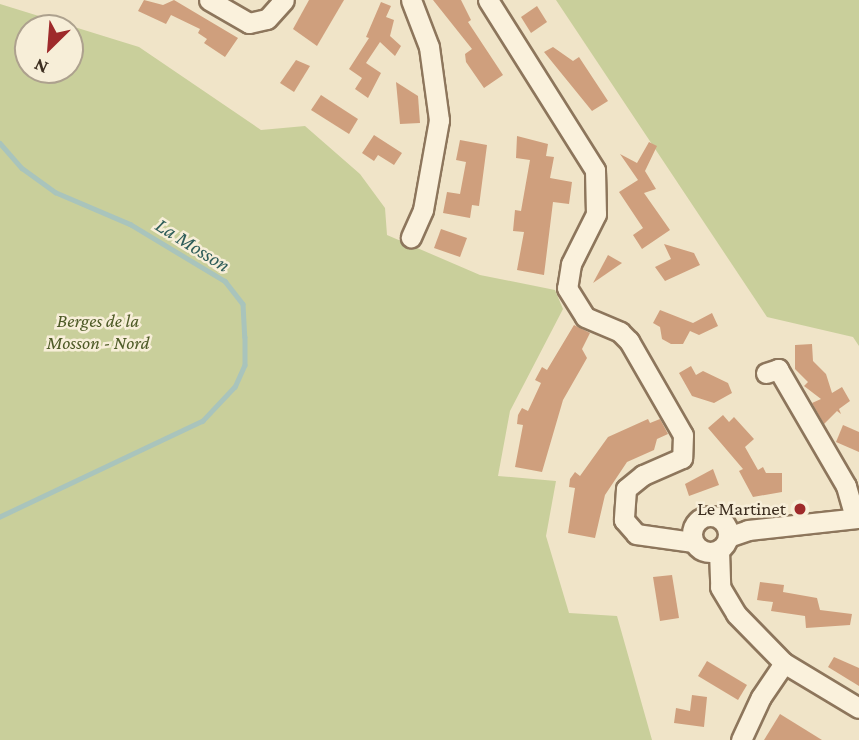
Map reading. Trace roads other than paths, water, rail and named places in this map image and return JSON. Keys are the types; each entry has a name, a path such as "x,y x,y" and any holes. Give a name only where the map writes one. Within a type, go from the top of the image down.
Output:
{"street":[{"path":"209,0 249,23 267,19 284,0"},
{"path":"411,0 429,47 439,120 423,210 411,237"},
{"path":"488,0 595,170 596,214 571,264 568,288 585,317 620,332 629,341 682,435 682,458 633,481 622,503 624,520 636,534 708,543 748,530 857,518 846,486 778,369 766,373"},
{"path":"708,543 726,600 784,663 859,708"},
{"path":"741,740 761,697 784,663"}],"waterway":[{"name":"La Mosson","path":"0,143 22,168 55,192 130,224 225,281 243,304 245,337 245,365 235,387 203,421 0,517"}],"place":[{"name":"Le Martinet","path":"800,509"}],"park label":[{"name":"Berges de la Mosson - Nord","path":"98,332"}]}
